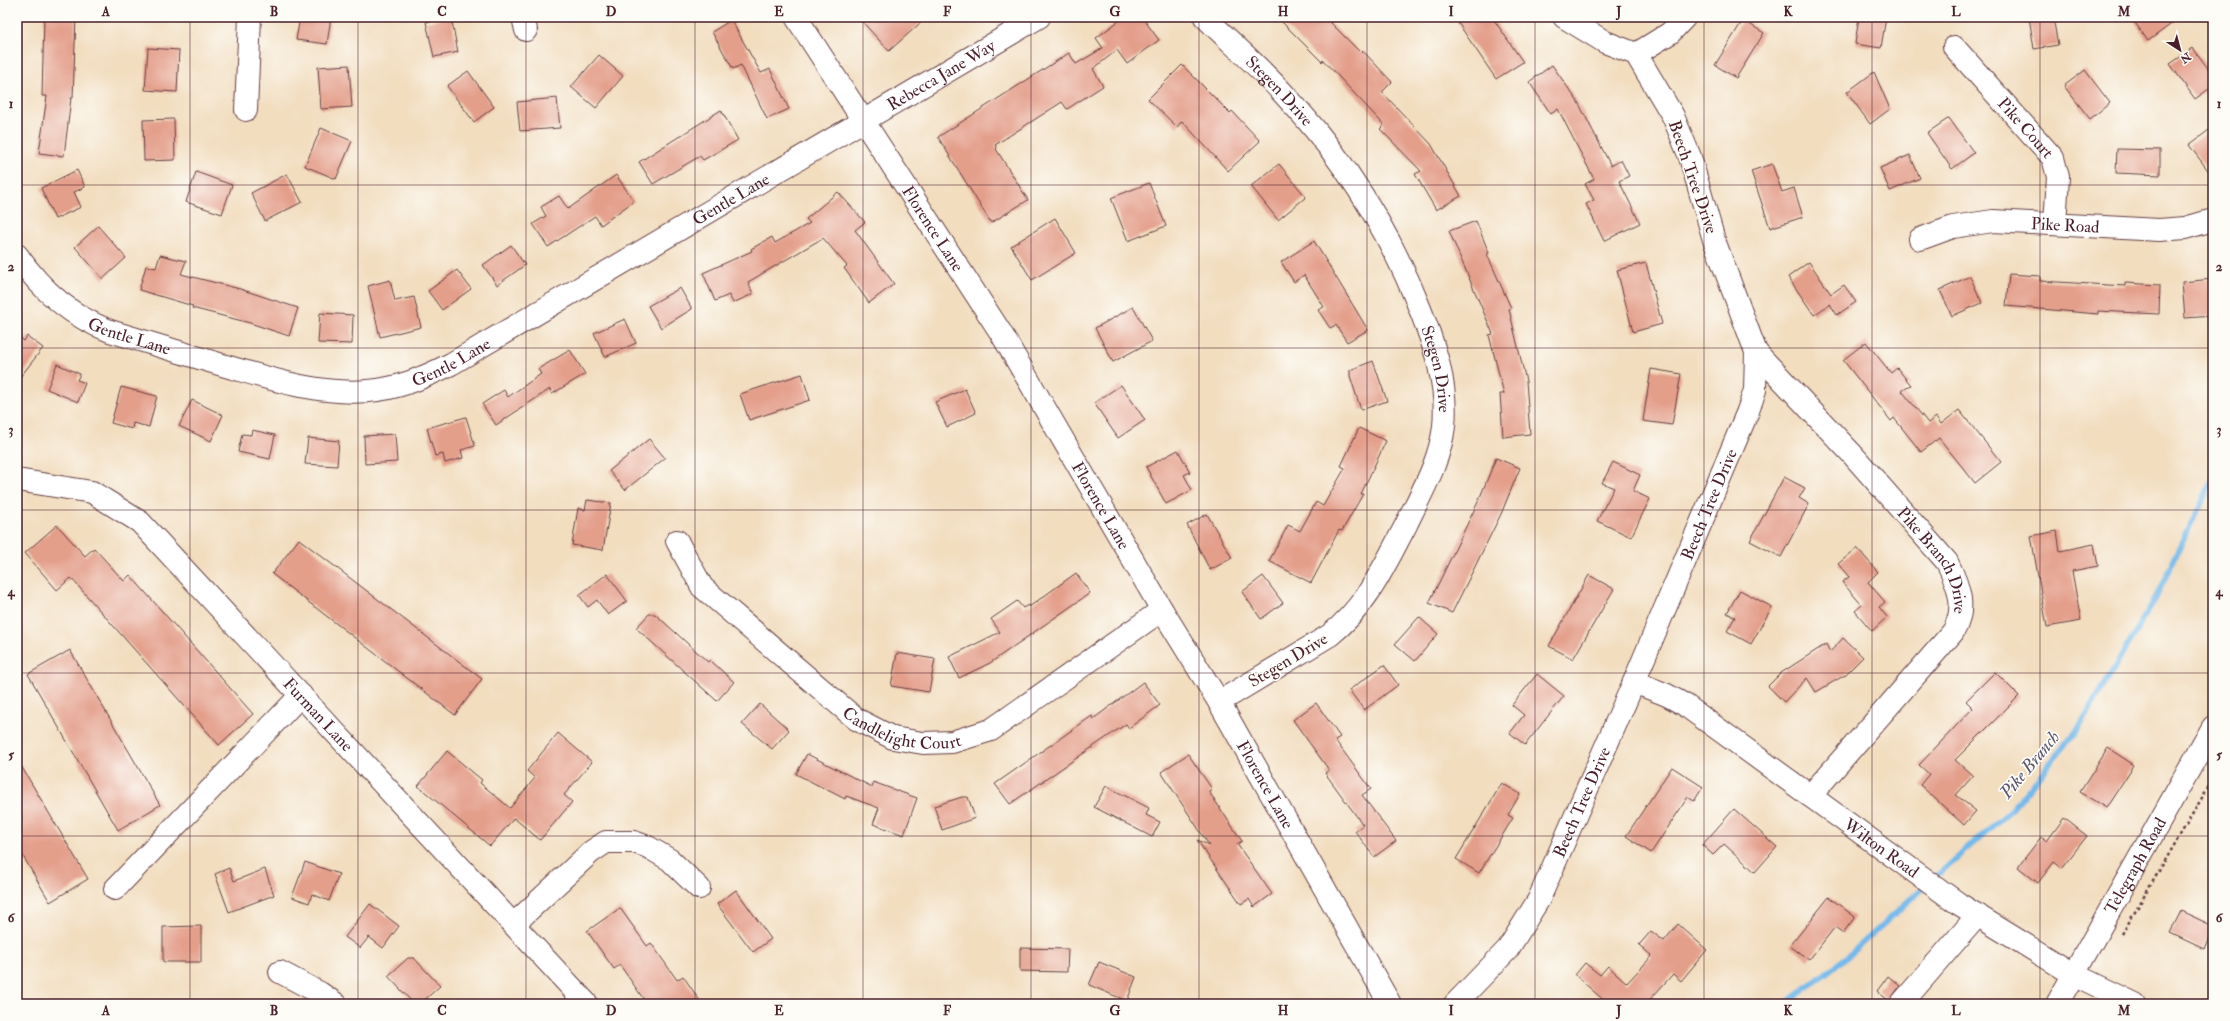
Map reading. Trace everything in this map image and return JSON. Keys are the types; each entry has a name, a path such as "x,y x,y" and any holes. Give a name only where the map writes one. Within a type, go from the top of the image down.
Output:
{"street":[{"path":"246,110 250,17"},
{"name":"Florence Lane","path":"796,17 865,121 1001,333 1162,610 1219,702 1390,1004"},
{"name":"Rebecca Jane Way","path":"865,121 1039,17"},
{"name":"Stegen Drive","path":"1205,17 1280,90 1310,124 1363,196 1397,255 1423,317 1441,374 1444,400 1444,427 1438,456 1426,484 1367,598 1345,623 1330,635 1219,702"},
{"path":"1564,17 1605,42 1636,54 1670,33 1684,17"},
{"name":"Pike Court","path":"1954,47 2053,158 2058,177 2055,224"},
{"name":"Beech Tree Drive","path":"1455,1004 1508,949 1539,899 1634,682 1748,411 1755,390 1756,352 1714,240 1683,138 1673,116 1636,54"},
{"name":"Gentle Lane","path":"17,254 31,276 48,294 83,319 98,327 292,385 337,392 370,391 396,387 423,378 451,364 865,121"},
{"name":"Pike Road","path":"1920,239 1953,226 1974,222 1993,221 2159,230 2185,228 2213,220"},
{"name":"Pike Branch Drive","path":"1756,352 1852,454 1947,562 1957,581 1962,600 1961,612 1954,632 1810,796"},
{"name":"Furman Lane","path":"17,480 92,492 140,522 587,1004"},
{"name":"Candlelight Court","path":"677,541 702,587 856,719 893,738 923,743 952,742 991,730 1162,610"},
{"name":"Wilton Road","path":"1634,682 1680,702 1917,874 1978,915 2073,974 2135,1004"},
{"path":"115,889 302,695"},
{"name":"Telegraph Road","path":"2057,1004 2213,727"},
{"path":"514,924 591,852 606,842 634,842 648,847 670,860 700,888"},
{"path":"1901,1004 1978,915"},
{"path":"280,972 320,993 336,1004"}],"path":[{"path":"2120,937 2213,779"}],"building":[{"path":"44,17 76,17 73,98 71,98 64,156 39,153 47,96 42,96"},
{"path":"300,17 331,17 327,44 296,40"},
{"path":"451,17 458,52 434,57 426,22"},
{"path":"858,17 927,17 889,51"},
{"path":"1124,17 1142,17 1159,40 1127,64 1117,50 1093,69 1103,86 1067,109 1062,102 995,145 997,148 996,149 1028,200 991,223 938,137 1069,53 1076,64 1103,48 1096,38"},
{"path":"1277,17 1325,17 1361,53 1363,51 1392,82 1382,92 1431,144 1461,196 1436,210 1415,174 1421,171 1380,129 1384,125 1323,60 1322,62"},
{"path":"1454,17 1492,17 1523,62 1496,79"},
{"path":"1859,17 1886,17 1881,48 1855,44"},
{"path":"2029,17 2053,17 2058,45 2034,49"},
{"path":"2131,17 2181,17 2148,41"},
{"path":"731,20 761,73 770,69 789,109 767,119 741,65 733,69 712,32"},
{"path":"1743,20 1764,33 1736,78 1715,65"},
{"path":"148,48 179,50 177,92 145,90"},
{"path":"2193,48 2213,75 2213,86 2195,99 2170,64"},
{"path":"599,55 623,76 596,108 571,87"},
{"path":"349,65 352,107 321,109 318,67"},
{"path":"1182,65 1230,113 1232,111 1260,141 1228,171 1182,121 1177,127 1148,99"},
{"path":"1552,65 1578,102 1611,166 1621,160 1629,176 1619,181 1640,223 1604,241 1586,204 1594,200 1585,184 1594,179 1558,109 1551,114 1529,82"},
{"path":"2085,70 2110,103 2090,119 2064,86"},
{"path":"468,71 494,107 474,122 447,86"},
{"path":"1874,72 1890,109 1870,124 1847,92"},
{"path":"557,98 560,128 520,131 517,102"},
{"path":"721,110 738,140 703,160 700,156 653,184 639,162"},
{"path":"1949,118 1974,153 1952,169 1927,133"},
{"path":"174,119 175,160 144,161 143,120"},
{"path":"2213,127 2213,177 2189,145"},
{"path":"321,128 352,141 336,179 305,166"},
{"path":"2117,149 2160,150 2160,175 2116,173"},
{"path":"1910,155 1920,178 1890,191 1880,168"},
{"path":"1279,164 1306,197 1278,220 1251,186"},
{"path":"1772,164 1782,192 1794,188 1803,217 1770,228 1751,171"},
{"path":"77,170 85,187 74,192 81,207 55,219 41,188"},
{"path":"196,172 232,185 222,214 186,202"},
{"path":"287,174 302,202 265,221 251,193"},
{"path":"616,175 634,201 601,225 595,216 548,247 533,224 546,216 541,207 559,196 568,209"},
{"path":"1149,183 1166,226 1128,241 1111,198"},
{"path":"838,192 865,222 855,230 894,284 869,303 844,268 847,266 823,238 748,282 753,294 733,303 729,295 715,301 703,273 752,251 751,249 772,237 775,243 810,223 806,219"},
{"path":"1055,218 1076,253 1032,280 1011,246"},
{"path":"1476,221 1489,253 1487,254 1511,308 1509,309 1526,381 1530,434 1503,437 1500,394 1504,394 1489,335 1493,334 1449,231"},
{"path":"98,226 126,258 103,279 75,247"},
{"path":"1314,241 1368,330 1347,342 1336,325 1330,328 1318,310 1324,307 1304,275 1294,282 1281,262"},
{"path":"511,245 525,265 497,285 483,265"},
{"path":"160,255 186,261 181,274 240,289 298,308 289,336 250,323 192,308 193,306 139,290 146,266 156,268"},
{"path":"1809,262 1831,294 1844,285 1856,302 1837,315 1830,304 1814,315 1788,277"},
{"path":"1646,263 1662,324 1633,332 1617,270"},
{"path":"457,270 471,289 442,310 428,291"},
{"path":"2009,274 2040,276 2040,281 2125,286 2125,283 2160,285 2159,314 2098,311 2098,314 2006,306"},
{"path":"1970,276 1982,303 1952,316 1940,290"},
{"path":"2213,279 2213,316 2185,318 2182,282"},
{"path":"390,280 395,301 414,297 421,327 380,337 368,286"},
{"path":"680,288 692,309 661,328 648,306"},
{"path":"1133,307 1152,341 1113,362 1095,328"},
{"path":"320,313 353,315 352,344 318,343"},
{"path":"625,319 636,343 605,357 594,333"},
{"path":"17,335 24,341 27,336 43,348 17,381"},
{"path":"1866,342 1891,373 1897,368 1911,385 1902,391 1928,423 1936,417 1941,424 1959,410 2001,462 1975,483 1939,438 1921,452 1894,418 1891,421 1843,360"},
{"path":"570,350 585,374 552,394 550,389 496,425 482,404 504,390 508,397 541,374 538,369"},
{"path":"1373,361 1387,401 1361,410 1350,376 1350,370"},
{"path":"57,364 80,374 77,380 85,383 78,402 47,389"},
{"path":"1651,369 1681,374 1672,425 1643,421"},
{"path":"802,374 810,400 749,420 740,394"},
{"path":"1121,385 1145,420 1118,438 1094,403"},
{"path":"121,387 157,396 149,427 133,423 132,429 111,423"},
{"path":"965,389 976,413 947,427 935,402"},
{"path":"192,400 223,415 211,441 179,426"},
{"path":"466,417 475,446 461,450 463,458 445,463 443,454 435,456 427,428"},
{"path":"1359,428 1386,441 1361,494 1363,494 1342,531 1339,530 1311,583 1269,561 1288,525 1300,531 1316,502 1323,506 1345,468 1341,466"},
{"path":"252,430 275,435 270,459 238,452 242,434 251,435"},
{"path":"395,434 397,462 365,464 364,436"},
{"path":"308,438 339,441 337,466 305,464"},
{"path":"649,439 665,458 625,490 609,471"},
{"path":"1178,450 1190,472 1184,475 1192,490 1166,504 1146,467"},
{"path":"1496,458 1520,468 1501,514 1452,613 1429,603 1478,502"},
{"path":"1613,462 1640,475 1633,491 1650,499 1631,537 1597,521 1614,488 1602,483"},
{"path":"1784,477 1805,488 1799,498 1809,504 1781,557 1750,541"},
{"path":"587,500 611,503 603,550 572,545 578,508 585,510"},
{"path":"1207,514 1232,558 1210,570 1187,525"},
{"path":"57,525 85,556 94,548 124,581 130,575 253,714 219,745 71,578 57,590 25,553"},
{"path":"2057,531 2060,551 2094,544 2098,566 2072,571 2081,621 2047,627 2031,536"},
{"path":"299,539 482,679 455,715 272,574"},
{"path":"1857,548 1878,572 1868,582 1885,602 1879,607 1887,617 1872,631 1855,611 1862,605 1842,582 1849,577 1838,564"},
{"path":"1076,573 1090,593 990,663 959,678 949,657 1000,632 991,619 1017,601 1023,608 1028,605 1029,607"},
{"path":"607,574 627,601 608,615 597,600 588,607 579,595"},
{"path":"1589,575 1614,589 1573,659 1549,646"},
{"path":"1263,576 1283,603 1261,619 1242,592"},
{"path":"1740,590 1772,607 1751,644 1727,631 1735,617 1727,613"},
{"path":"649,614 655,614 708,662 710,660 734,682 717,701 636,628"},
{"path":"1419,617 1438,634 1415,661 1395,644"},
{"path":"1843,638 1863,657 1845,675 1816,692 1807,678 1784,702 1768,686 1781,673 1826,644 1830,652"},
{"path":"70,650 160,805 118,830 28,674"},
{"path":"897,653 935,659 929,692 891,686"},
{"path":"1384,665 1398,685 1364,710 1349,690"},
{"path":"1995,672 2019,696 1955,760 1973,776 1956,795 1976,811 1964,825 1920,785 1929,774 1919,765 1973,708 1966,701"},
{"path":"1537,674 1564,696 1525,745 1510,733 1524,715 1512,705"},
{"path":"1143,682 1160,705 1129,728 1126,724 1010,804 995,784 1092,716 1093,719"},
{"path":"1316,703 1340,737 1335,740 1371,789 1362,795 1396,841 1374,857 1355,831 1363,825 1325,773 1329,770 1293,720"},
{"path":"760,704 789,730 772,749 742,724"},
{"path":"558,733 592,762 564,795 572,802 540,840 514,818 490,846 418,786 447,751 482,780 480,783 510,808 535,778 527,771"},
{"path":"2108,748 2134,765 2106,808 2080,792"},
{"path":"807,754 872,787 873,782 917,798 904,835 873,824 879,808 846,796 845,799 796,774"},
{"path":"1188,754 1212,789 1209,792 1242,841 1237,844 1272,894 1254,907 1249,899 1241,904 1197,840 1209,845 1161,772"},
{"path":"17,759 88,879 50,902 17,846"},
{"path":"1672,767 1703,787 1694,801 1688,797 1651,853 1626,836"},
{"path":"1502,783 1520,794 1508,815 1513,818 1479,873 1456,859"},
{"path":"1106,786 1149,808 1146,815 1160,822 1152,837 1094,807"},
{"path":"962,797 968,797 975,818 942,830 934,806"},
{"path":"1734,809 1777,847 1755,872 1724,844 1713,855 1702,845"},
{"path":"2064,818 2087,836 2062,868 2054,862 2038,883 2018,867 2041,837 2047,841"},
{"path":"305,862 339,874 329,901 312,894 309,903 292,897"},
{"path":"229,868 234,881 265,869 274,895 229,912 215,874"},
{"path":"736,890 771,939 753,952 717,904"},
{"path":"1829,897 1855,917 1843,933 1835,927 1809,960 1790,946"},
{"path":"370,904 399,926 383,948 369,937 360,948 345,937"},
{"path":"620,908 647,946 651,943 677,980 683,976 702,1004 647,1004 620,965 614,969 587,931"},
{"path":"2181,911 2213,926 2204,949 2170,933"},
{"path":"1678,924 1707,950 1681,981 1673,974 1646,1004 1608,1004 1575,975 1585,963 1600,975 1608,966 1627,983 1652,956 1639,945 1651,931 1664,941"},
{"path":"201,926 201,962 163,962 163,927"},
{"path":"1020,948 1068,949 1067,972 1020,971"},
{"path":"408,958 414,958 440,986 420,1004 414,1004 388,976"},
{"path":"1099,962 1136,977 1127,1001 1089,985"},
{"path":"1888,976 1900,986 1889,1001 1877,991"}],"waterway":[{"name":"Pike Branch","path":"1933,879 2012,809 2079,728 2155,599 2213,479"},
{"name":"Pike Branch","path":"1786,1004 1848,956 1927,885"}]}
